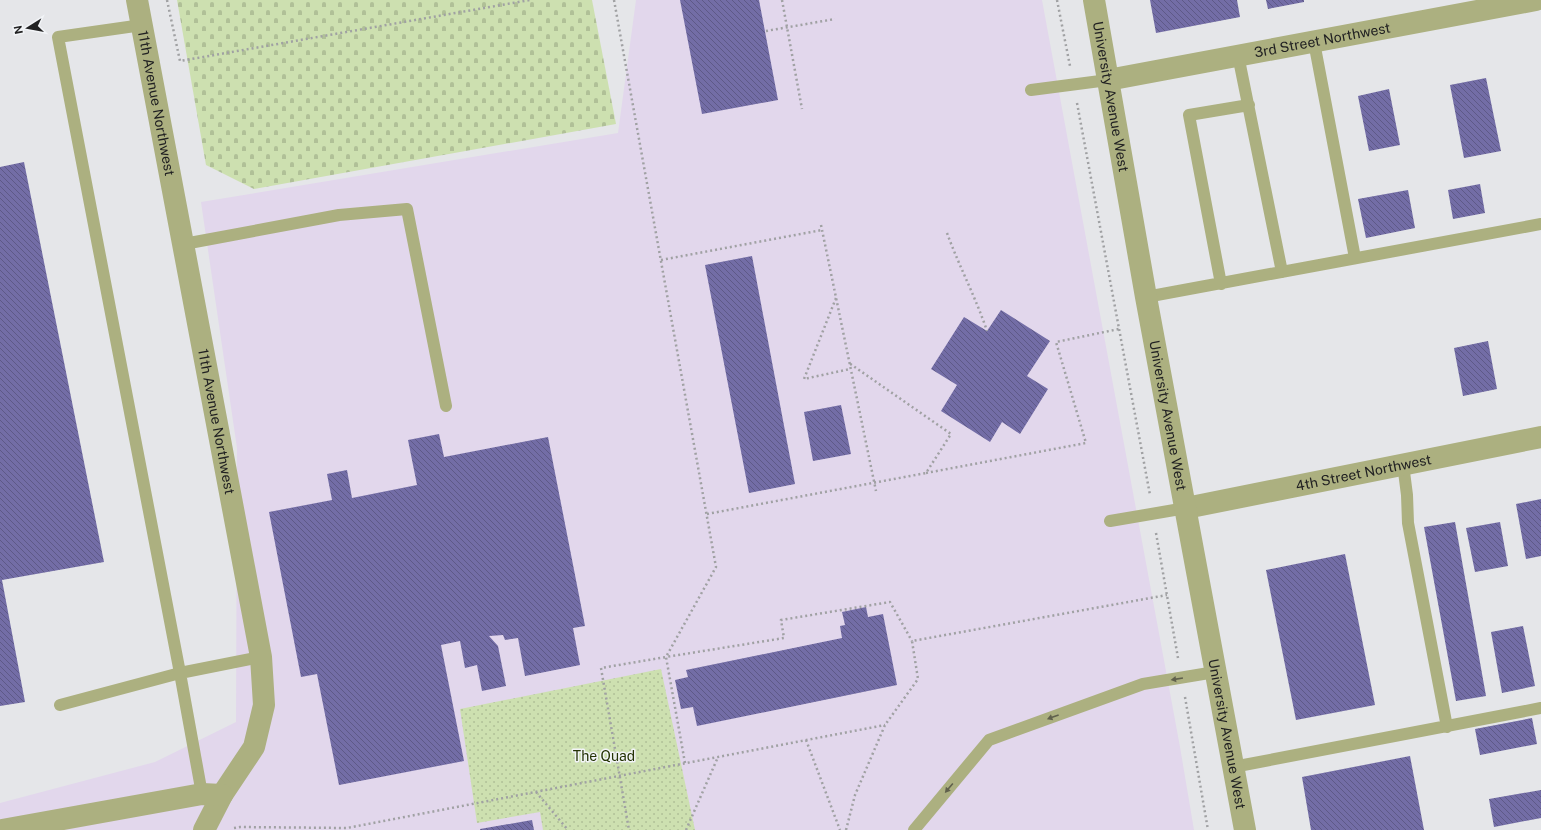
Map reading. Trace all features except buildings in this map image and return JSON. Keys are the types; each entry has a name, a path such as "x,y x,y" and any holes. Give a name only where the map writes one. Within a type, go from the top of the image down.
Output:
{"street":[{"name":"11th Avenue Northwest","path":"137,0 261,657 264,705 254,747 212,795 204,830"},
{"name":"University Avenue West","path":"1094,0 1146,297 1245,830"},
{"name":"3rd Street Northwest","path":"1108,80 1536,0"},
{"name":"4th Street Northwest","path":"1186,508 1541,437"},
{"path":"2,830 212,795"}],"lane":[{"path":"142,25 58,37 180,673 212,795"},
{"path":"1314,42 1355,258"},
{"path":"1238,55 1282,272"},
{"path":"1031,90 1108,80"},
{"path":"1221,284 1189,116 1249,105"},
{"path":"184,244 339,215 406,210 446,406"},
{"path":"1146,297 1541,224"},
{"path":"1403,464 1408,495 1408,523 1447,726"},
{"path":"1110,520 1186,508"},
{"path":"60,705 180,673 261,657"},
{"path":"914,830 989,740 1143,684 1215,672"},
{"path":"1233,767 1541,708"}],"path":[{"path":"167,0 180,61 530,0"},
{"path":"614,0 716,566 666,657 685,763"},
{"path":"782,0 802,109"},
{"path":"1057,0 1153,514 1208,830"},
{"path":"766,31 835,19"},
{"path":"821,225 876,491"},
{"path":"661,260 822,230"},
{"path":"947,233 956,257 979,307 987,332"},
{"path":"836,298 804,378 850,370"},
{"path":"706,514 1086,443 1056,342 1118,329"},
{"path":"849,363 951,434 926,473"},
{"path":"912,641 1167,596"},
{"path":"629,830 601,668 784,638 781,620 890,602 912,641 918,679 885,725 855,795 846,830"},
{"path":"233,828 347,828 885,725"},
{"path":"806,740 840,830"},
{"path":"686,830 718,757"},
{"path":"536,792 568,830"}],"shaded area":[{"path":"636,0 1042,0 1194,830 0,830 0,803 155,762 236,722 237,448 201,202 618,133"}],"green space":[{"path":"177,0 592,0 616,124 254,189 206,165"},
{"name":"The Quad","path":"661,669 695,830 543,830 540,812 477,823 460,709"}]}
